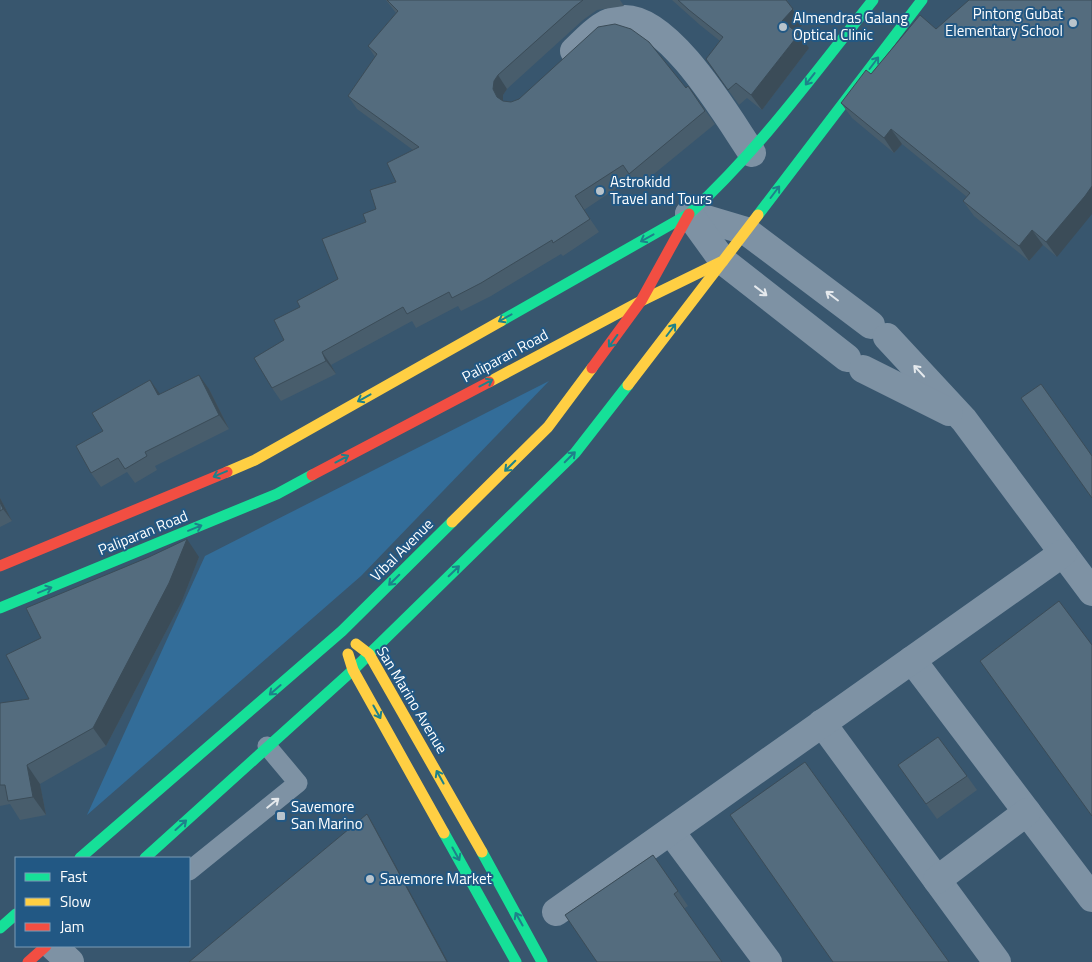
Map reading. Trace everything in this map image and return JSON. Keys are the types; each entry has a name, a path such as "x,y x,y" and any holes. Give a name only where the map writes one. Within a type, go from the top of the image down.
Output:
{"main road":[{"name":"Paliparan Road","path":"0,566 255,460 689,214 722,186 752,153 872,0"},
{"name":"Paliparan Road","path":"0,608 277,494 641,301 723,261 922,0"},
{"name":"Vibal Avenue","path":"81,857 342,631 548,428 641,301 689,214"},
{"path":"145,857 353,670 575,453 723,261"},
{"path":"342,631 353,670 516,962"},
{"name":"San Marino Avenue","path":"342,631 369,654 434,765 542,962"},
{"path":"0,928 15,915"},
{"path":"28,962 45,947"}],"street":[{"path":"555,68 604,24 626,19 647,26 664,36 693,66 752,153"},
{"path":"689,214 746,231 879,331 964,420 1092,592"},
{"path":"689,214 723,261 855,364 964,420"},
{"path":"556,912 1063,552"},
{"path":"912,660 1092,898"},
{"path":"822,723 997,962"},
{"path":"937,880 1027,812"},
{"path":"671,832 768,962"},
{"path":"54,947 70,962"}],"lane":[{"path":"190,870 298,783 267,746"}],"shaded area":[{"path":"549,381 361,576 87,815 205,556"}],"building":[{"path":"387,0 583,0 498,75 494,81 493,89 497,97 503,101 511,102 519,99 598,27 615,24 631,29 649,42 686,88 688,86 705,111 629,174 623,165 575,196 590,219 553,243 552,240 481,283 452,298 449,292 407,314 403,307 322,352 326,361 272,388 254,358 284,340 274,320 300,307 297,301 338,279 322,239 366,222 363,214 376,209 370,190 396,182 387,163 419,147 348,96 377,54 368,46 398,11"},
{"path":"678,0 786,0 793,9 782,21 799,34 751,95 736,83 728,90 706,59 723,37"},
{"path":"969,0 1092,0 1092,186 1046,242 1032,230 1019,246 963,201 970,193 891,129 884,138 841,103 866,70 871,74 920,15 936,29"},
{"path":"199,375 219,415 145,452 147,456 125,469 118,458 91,473 76,446 103,431 92,413 150,380 158,395"},
{"path":"1041,384 1092,456 1092,498 1021,398"},
{"path":"187,539 169,583 93,728 27,765 33,797 8,801 5,785 0,785 0,703 29,699 6,655 41,638 26,608 149,557"},
{"path":"1059,601 1092,645 1092,816 980,661"},
{"path":"938,737 967,776 926,804 898,765"},
{"path":"805,762 949,962 833,962 730,815"},
{"name":"Savemore Market","path":"367,814 447,962 189,962"},
{"path":"653,855 678,891 674,894 722,962 597,962 565,915"}],"traffic: fast":[{"path":"501,321 689,214 762,138 873,0"},
{"path":"758,215 922,0"},
{"path":"146,857 353,670 575,453 628,385"},
{"path":"0,608 277,494 312,475"},
{"path":"81,857 342,631 452,522"},
{"path":"444,833 516,962"},
{"path":"482,852 542,962"},
{"path":"0,928 15,915"}],"traffic: slow":[{"path":"489,382 641,301 723,261 758,215"},
{"path":"628,385 723,261"},
{"path":"227,472 255,460 501,321"},
{"path":"452,522 548,427 592,368"},
{"path":"356,644 369,654 482,852"},
{"path":"348,654 353,670 444,833"}],"traffic: jam":[{"path":"592,368 641,301 689,214"},
{"path":"312,475 489,382"},
{"path":"0,566 227,472"},
{"path":"28,962 45,947"}],"place":[{"name":"Pintong Gubat Elementary School","path":"1073,23"},
{"name":"Almendras Galang Optical Clinic","path":"783,27"},
{"name":"Astrokidd Travel and Tours","path":"600,191"},
{"name":"Savemore San Marino","path":"281,816"},
{"name":"Savemore Market","path":"370,879"}]}
